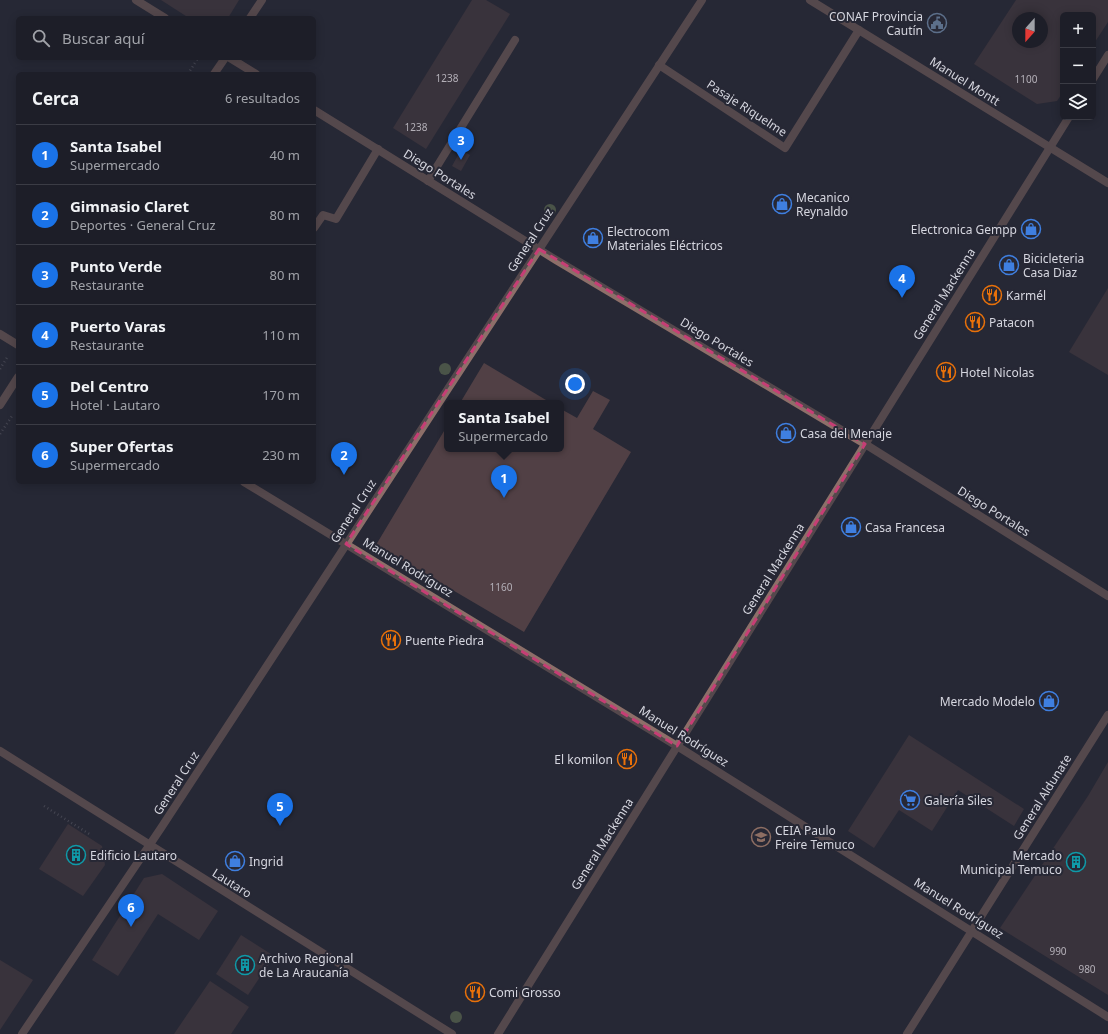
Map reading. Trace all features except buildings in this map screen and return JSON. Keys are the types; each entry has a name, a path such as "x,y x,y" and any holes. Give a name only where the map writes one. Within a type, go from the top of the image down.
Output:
{"street":[{"path":"136,0 162,16"},
{"path":"251,16 262,0"},
{"name":"General Cruz","path":"22,1034 150,845 702,0"},
{"name":"Manuel Montt","path":"810,0 1108,183"},
{"name":"Pasaje Riquelme","path":"659,65 785,148 859,30"},
{"path":"428,181 515,40"},
{"path":"1096,74 1108,55"},
{"path":"215,72 224,60"},
{"path":"233,60 253,72"},
{"name":"Diego Portales","path":"316,111 539,250 865,444 1108,596"},
{"name":"General Mackenna","path":"498,1034 1067,120"},
{"path":"316,225 322,215 336,219 378,149"},
{"path":"0,334 16,344"},
{"path":"0,405 16,380"},
{"name":"Manuel Rodríguez","path":"247,484 677,746 1108,1017"},
{"name":"General Aldunate","path":"907,1034 1108,715"},
{"name":"Lautaro","path":"0,751 452,1034"}],"path":[{"path":"189,72 197,60"},
{"path":"0,434 14,411"},
{"path":"44,806 91,835"}],"highlighted area":[{"path":"539,249 865,444 677,746 346,544"}],"place":[{"name":"CONAF Provincia Cautín","path":"937,23"},
{"name":"Punto Verde","path":"461,160"},
{"name":"Mecanico Reynaldo","path":"782,204"},
{"name":"Electronica Gempp","path":"1031,229"},
{"name":"Electrocom Materiales Eléctricos","path":"593,238"},
{"name":"Bicicleteria Casa Diaz","path":"1009,265"},
{"name":"Karmél","path":"992,295"},
{"name":"Puerto Varas","path":"902,298"},
{"name":"Patacon","path":"975,322"},
{"name":"Hotel Nicolas","path":"946,372"},
{"name":"Casa del Menaje","path":"786,433"},
{"name":"Gimnasio Claret","path":"344,475"},
{"name":"Santa Isabel","path":"504,498"},
{"name":"Casa Francesa","path":"851,527"},
{"name":"Puente Piedra","path":"391,640"},
{"name":"Mercado Modelo","path":"1049,701"},
{"name":"El komilon","path":"627,759"},
{"name":"Galería Siles","path":"910,800"},
{"name":"Del Centro","path":"280,826"},
{"name":"CEIA Paulo Freire Temuco","path":"761,837"},
{"name":"Edificio Lautaro","path":"76,855"},
{"name":"Ingrid","path":"235,861"},
{"name":"Mercado Municipal Temuco","path":"1076,862"},
{"name":"Super Ofertas","path":"131,927"},
{"name":"Archivo Regional de La Araucanía","path":"245,965"},
{"name":"Comi Grosso","path":"475,992"}]}
